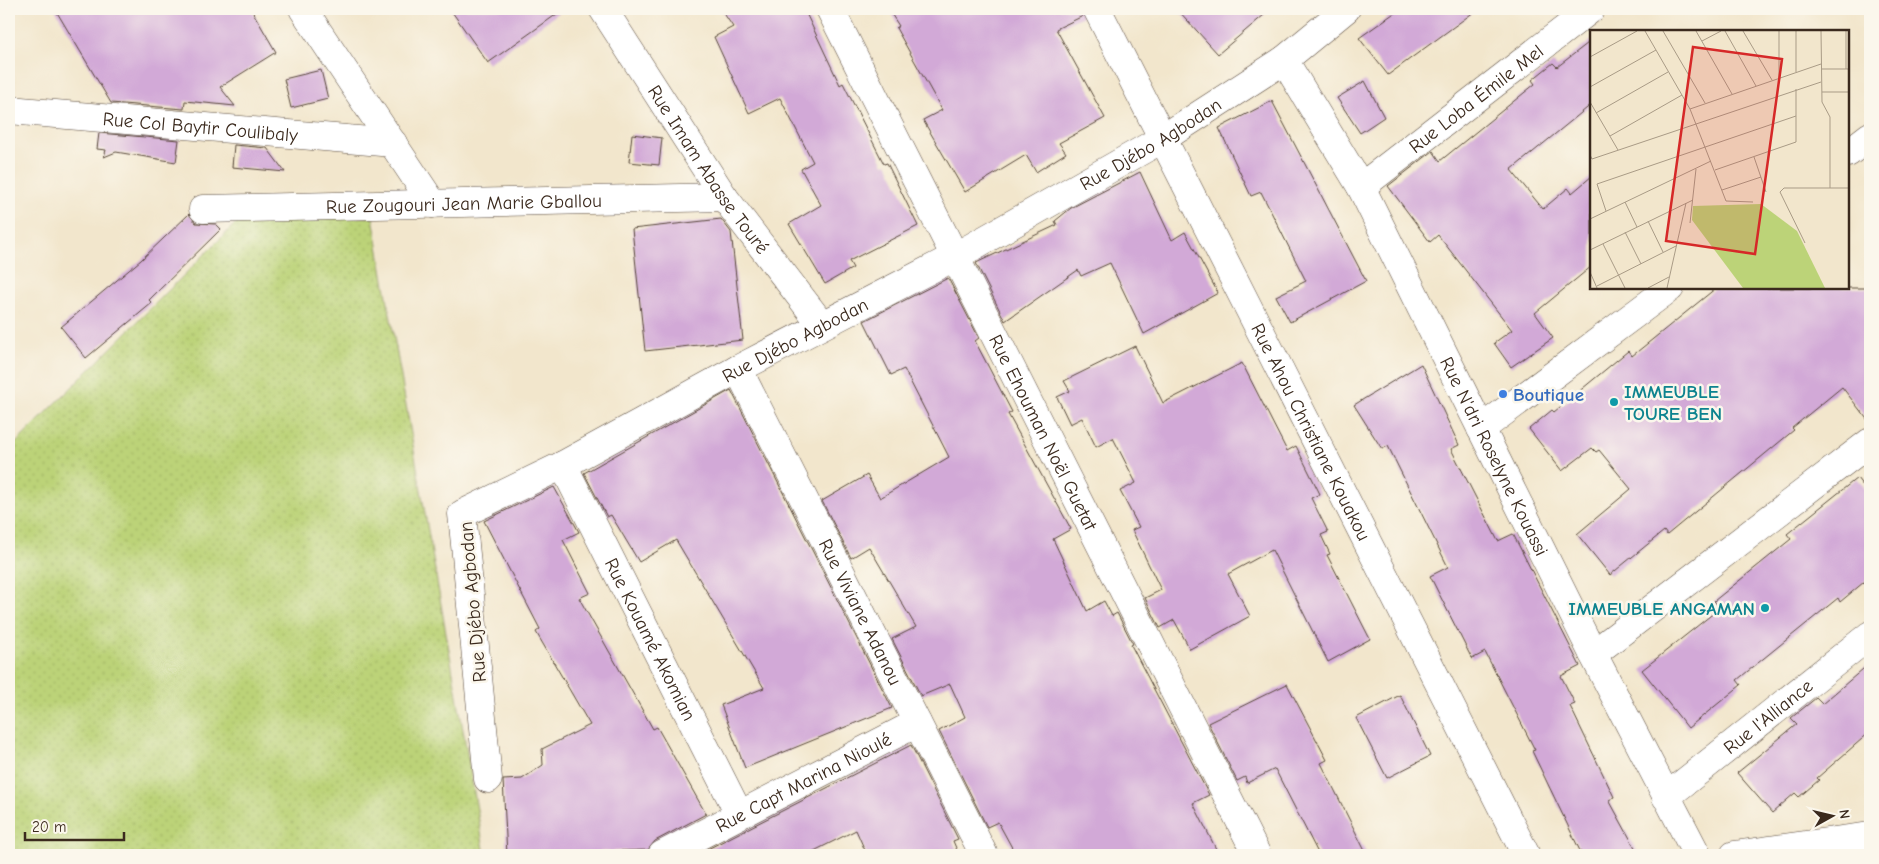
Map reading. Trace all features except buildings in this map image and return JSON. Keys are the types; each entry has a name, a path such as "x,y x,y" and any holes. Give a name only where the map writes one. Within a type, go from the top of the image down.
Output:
{"street":[{"path":"303,9 433,204"},
{"name":"Rue Imam Abasse Touré","path":"603,9 724,197 822,325"},
{"name":"Rue Ehouman Noël Guetat","path":"830,9 1258,855"},
{"name":"Rue Ahou Christiane Kouakou","path":"1097,9 1526,855"},
{"name":"Rue Djébo Agbodan","path":"488,779 462,514 563,465 738,369 956,256 1162,139 1284,60 1346,9"},
{"name":"Rue Loba Émile Mel","path":"1361,186 1591,9"},
{"name":"Rue N'dri Roselyne Kouassi","path":"1284,60 1361,186 1593,654 1697,855"},
{"name":"Rue Col Baytir Coulibaly","path":"9,110 393,143"},
{"path":"1849,152 1870,136"},
{"name":"Rue Zougouri Jean Marie Gballou","path":"203,209 724,197"},
{"path":"1481,429 1669,289"},
{"name":"Rue Viviane Adanou","path":"738,369 984,855"},
{"path":"1593,654 1870,442"},
{"name":"Rue Kouamé Akomian","path":"563,465 739,814"},
{"name":"Rue l'Alliance","path":"1666,797 1870,636"},
{"name":"Rue Capt Marina Nioulé","path":"662,855 917,723"},
{"path":"1734,855 1870,836"}],"green space":[{"path":"373,217 485,855 9,855 9,450 238,221"}],"place":[{"name":"Boutique","path":"1503,394"},
{"name":"IMMEUBLE TOURE BEN","path":"1614,402"},
{"name":"IMMEUBLE ANGAMAN","path":"1765,608"}]}
